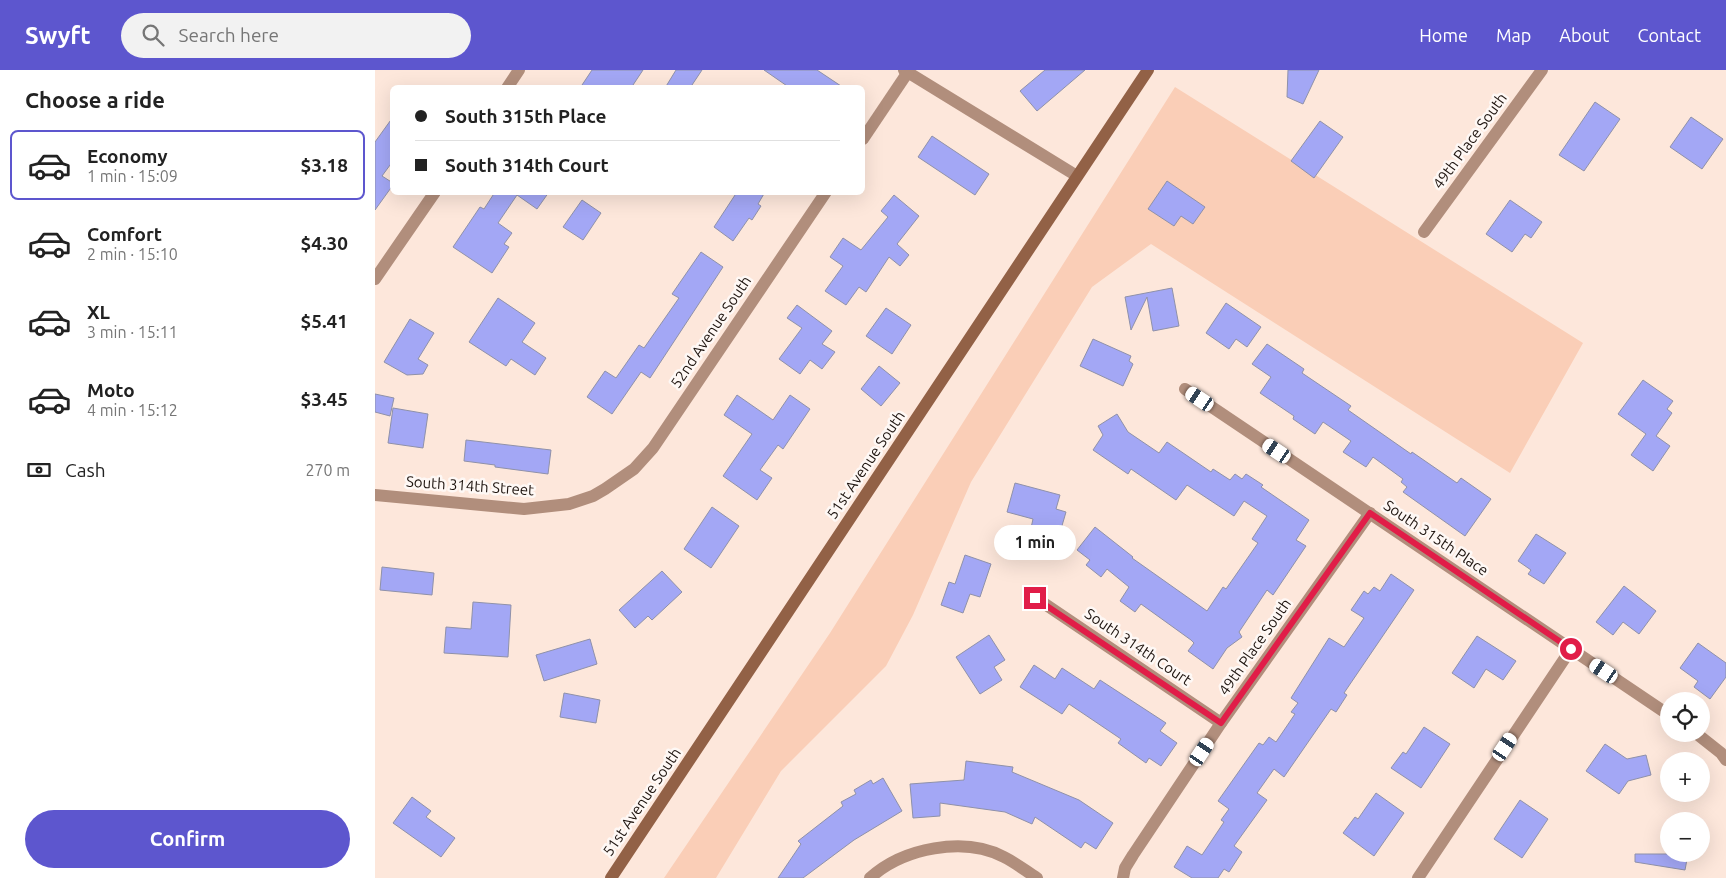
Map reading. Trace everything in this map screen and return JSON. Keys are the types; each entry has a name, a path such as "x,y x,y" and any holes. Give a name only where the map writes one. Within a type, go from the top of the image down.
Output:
{"main road":[{"name":"51st Avenue South","path":"611,878 1148,70"}],"street":[{"path":"509,85 519,70"},
{"name":"49th Place South","path":"1423,232 1542,70"},
{"path":"865,136 906,71 1077,176"},
{"path":"375,279 433,195"},
{"name":"52nd Avenue South","path":"616,481 634,469 653,448 824,195"},
{"name":"South 315th Place","path":"1185,389 1660,708"},
{"name":"South 314th Street","path":"375,495 531,508 569,504 593,496 616,481"},
{"name":"49th Place South","path":"1123,878 1125,868 1133,855 1221,723 1370,513"},
{"name":"South 314th Court","path":"1035,598 1221,723"},
{"path":"1418,878 1571,649"},
{"path":"1707,742 1721,753 1726,760"},
{"path":"870,878 895,860 915,853 936,849 970,847 1004,857 1037,878"}],"shaded area":[{"path":"1175,87 1583,343 1510,473 1151,244 1092,287 971,482 913,615 886,666 781,771 716,878 664,878 830,633"}],"building":[{"path":"592,70 643,70 633,85 582,85"},
{"path":"676,70 702,70 692,85 667,85"},
{"path":"764,70 817,70 840,85 786,85"},
{"path":"1045,70 1085,70 1037,111 1020,91"},
{"path":"1288,70 1319,70 1303,104 1287,97"},
{"path":"1595,102 1620,119 1584,171 1559,155"},
{"path":"1691,117 1723,139 1702,169 1670,147"},
{"path":"390,121 390,165 382,176 390,181 390,189 375,210 375,142"},
{"path":"1320,121 1343,137 1314,178 1291,161"},
{"path":"932,136 989,174 975,195 918,157"},
{"path":"1167,181 1205,207 1193,224 1181,216 1174,226 1148,209"},
{"path":"493,195 517,195 498,223 512,233 504,244 509,247 492,273 453,247 480,207 484,209"},
{"path":"517,195 547,195 537,209"},
{"path":"735,195 763,195 758,204 761,206 752,220 749,218 733,241 714,227"},
{"path":"894,195 919,216 897,244 909,255 900,266 889,257 866,292 859,287 846,305 825,291 843,266 830,257 843,238 861,250 888,217 881,211"},
{"path":"582,200 601,213 583,240 563,227"},
{"path":"1510,200 1542,222 1531,238 1525,234 1512,252 1486,234"},
{"path":"701,252 723,267 650,378 641,372 612,414 587,397 605,371 616,378 639,345 644,348 679,298 672,294"},
{"path":"1172,288 1179,326 1153,331 1147,297 1131,330 1125,297"},
{"path":"498,298 535,323 522,342 546,358 535,375 511,359 506,366 469,342"},
{"path":"1226,303 1261,327 1247,347 1236,339 1229,349 1206,333"},
{"path":"797,305 832,331 822,344 835,352 822,369 810,360 800,374 779,359 802,328 787,318"},
{"path":"886,308 911,325 892,354 866,336"},
{"path":"410,319 434,333 418,359 428,365 423,374 407,375 384,362"},
{"path":"1093,339 1131,356 1129,361 1133,364 1123,386 1080,366"},
{"path":"1267,344 1304,369 1302,373 1351,406 1348,410 1411,454 1412,452 1457,483 1461,478 1491,499 1465,536 1403,492 1407,487 1401,482 1403,479 1373,457 1366,467 1343,452 1351,441 1323,422 1315,434 1293,419 1294,416 1260,393 1271,377 1252,364"},
{"path":"879,366 900,383 881,406 861,389"},
{"path":"1643,380 1673,401 1667,409 1672,413 1656,436 1670,446 1653,471 1631,455 1646,434 1618,414"},
{"path":"375,394 394,398 390,416 375,412"},
{"path":"737,395 773,420 790,395 810,409 783,449 778,445 760,470 772,478 757,500 723,476 752,434 724,415"},
{"path":"393,408 428,414 423,448 388,443"},
{"path":"1117,414 1128,432 1159,453 1167,442 1211,472 1213,469 1230,480 1235,474 1242,479 1246,474 1263,485 1261,487 1309,520 1296,540 1306,546 1273,595 1267,590 1239,632 1242,637 1227,648 1213,669 1188,651 1194,643 1191,640 1141,604 1135,612 1120,601 1129,587 1107,569 1101,577 1086,565 1090,560 1077,550 1095,527 1132,558 1207,611 1223,587 1226,589 1258,543 1252,539 1267,516 1244,501 1234,516 1187,485 1176,500 1131,469 1128,474 1093,450 1103,435 1098,426"},
{"path":"466,440 551,450 548,474 464,461"},
{"path":"1015,483 1060,495 1056,509 1066,512 1059,536 1031,528 1033,519 1007,512"},
{"path":"712,507 739,526 711,568 684,549"},
{"path":"1536,534 1566,553 1544,584 1528,574 1531,570 1518,561"},
{"path":"965,555 991,564 980,597 970,594 963,613 941,605 949,582 955,584"},
{"path":"382,567 434,573 432,595 380,590"},
{"path":"662,571 682,592 652,620 648,616 635,628 619,610"},
{"path":"1391,574 1414,590 1344,693 1347,695 1336,712 1331,709 1284,777 1274,769 1257,793 1267,800 1234,846 1242,852 1229,872 1224,869 1218,878 1192,878 1174,867 1187,846 1202,855 1224,822 1221,820 1229,809 1218,801 1259,743 1263,745 1269,737 1276,742 1295,714 1291,712 1298,703 1291,698 1329,638 1344,647 1364,618 1351,610 1364,591 1368,594 1374,587 1380,591"},
{"path":"1624,586 1656,611 1639,634 1623,622 1613,635 1596,622"},
{"path":"473,602 511,605 508,657 444,653 446,627 471,629"},
{"path":"989,635 1005,660 994,667 1002,680 980,694 956,657"},
{"path":"1477,636 1516,661 1503,680 1486,669 1474,688 1452,673"},
{"path":"590,639 597,664 544,681 536,655"},
{"path":"1698,643 1726,663 1726,677 1710,699 1710,692 1701,692 1694,687 1698,681 1680,668"},
{"path":"1034,665 1055,679 1062,668 1094,689 1100,680 1166,723 1160,731 1177,743 1161,766 1149,758 1146,763 1118,743 1121,739 1069,704 1062,714 1020,687"},
{"path":"564,693 600,700 596,723 560,717"},
{"path":"1424,727 1450,744 1421,788 1391,768 1403,752 1406,754"},
{"path":"1605,744 1627,759 1646,755 1651,775 1628,781 1619,794 1586,771"},
{"path":"966,761 1013,767 1012,772 1079,800 1113,823 1096,849 1085,842 1081,848 1035,817 1032,824 1005,812 940,803 940,816 913,818 910,784 964,780"},
{"path":"883,778 902,811 854,840 803,878 778,878 801,844 798,841 843,806 841,802 856,794 854,790 871,780 873,784"},
{"path":"1376,793 1404,813 1374,856 1343,833 1355,817 1358,819"},
{"path":"412,797 431,811 426,817 455,838 441,857 393,823"},
{"path":"1520,800 1548,819 1522,858 1494,839"},
{"path":"1635,854 1660,854 1660,862 1686,862 1685,870 1635,862"}],"route":[{"path":"1035,598 1221,723 1370,513 1571,649"}]}
